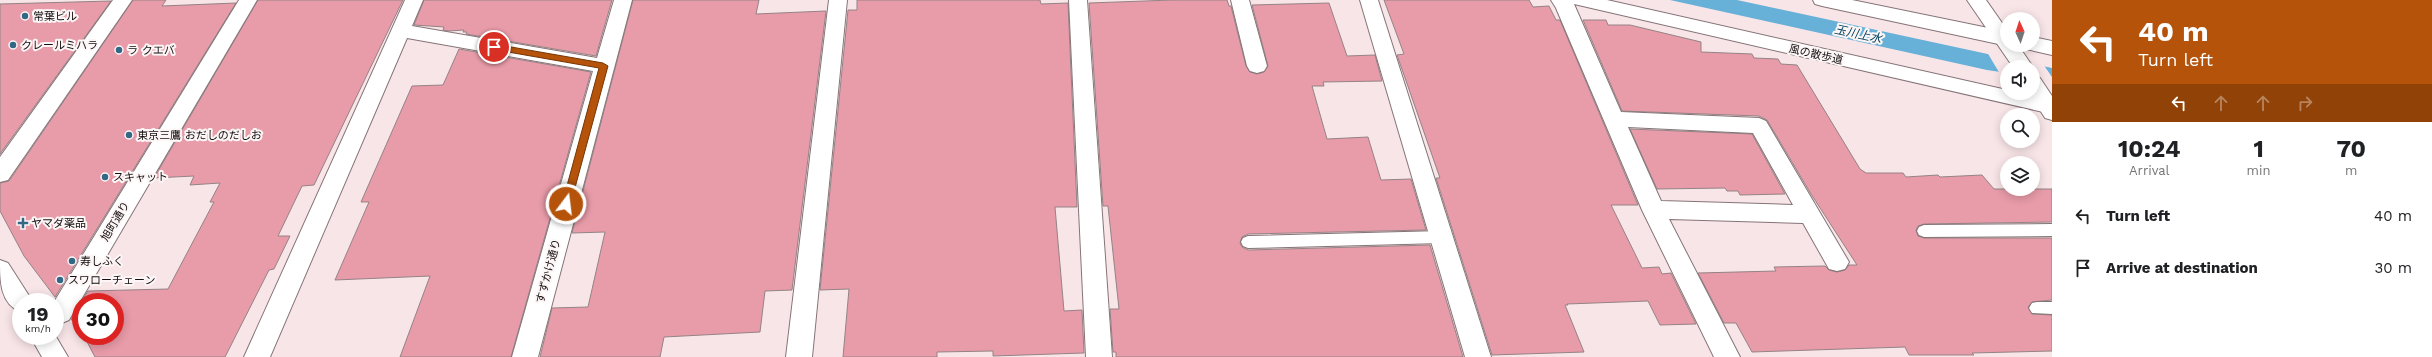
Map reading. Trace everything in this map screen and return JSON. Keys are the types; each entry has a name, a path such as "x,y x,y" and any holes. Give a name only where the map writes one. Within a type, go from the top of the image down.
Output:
{"street":[{"path":"0,174 123,0"},
{"name":"旭町通り","path":"64,305 248,0"},
{"path":"257,357 414,0"},
{"name":"すずかけ通り","path":"525,357 603,66 623,0"},
{"path":"799,357 838,0"},
{"path":"1078,0 1099,357"},
{"path":"1240,0 1257,66"},
{"path":"1369,0 1478,357"},
{"path":"1560,0 1565,6 1653,210 1727,357"},
{"name":"風の散歩道","path":"1580,0 2045,100"},
{"path":"1822,0 2000,45"},
{"path":"1976,0 2000,33"},
{"path":"400,30 603,66"},
{"path":"2040,45 2052,48"},
{"path":"1614,119 1759,126 1837,262"},
{"path":"1653,210 1810,214"},
{"path":"0,270 15,293"},
{"path":"48,345 56,357"}],"lane":[{"path":"1924,231 2052,230"},
{"path":"1248,242 1442,237"}],"water":[{"name":"玉川上水","path":"1670,0 1737,0 2015,60 2000,60 2000,72"},
{"path":"2040,65 2052,68 2052,81 2040,72"}],"pier":[{"path":"1987,52 2024,60 2000,60 2000,74"},
{"path":"2040,63 2043,64 2052,77 2052,83 2040,80"}],"building":[{"path":"133,0 166,0 162,6 236,3 57,293 52,293 24,256 0,211 0,183 9,181"},
{"path":"258,0 403,0 314,185 302,186 278,236 290,236 274,269 269,270 225,357 95,357 89,345 124,345 124,293 87,293 88,291 168,289 214,202 210,202 220,183 190,185 194,176 154,178"},
{"path":"424,0 612,0 596,56 466,34 467,32 463,32 464,30 448,31 443,30 444,27 414,25"},
{"path":"633,0 759,0 756,14 826,11 792,290 765,291 760,332 664,337 660,357 540,357 552,308 588,307 605,232 572,233"},
{"path":"857,0 1040,0 1041,4 1068,3 1077,207 1055,207 1064,311 1082,310 1084,353 993,356 993,351 937,352 937,357 843,357 849,289 820,290 848,10 857,10"},
{"path":"1227,0 1229,6 1231,6 1246,66 1250,72 1257,74 1264,72 1268,66 1252,5 1329,3 1347,56 1375,55 1382,81 1323,82 1324,86 1312,86 1327,139 1368,137 1381,180 1411,179 1426,230 1248,234 1242,237 1240,243 1242,247 1248,250 1430,245 1463,357 1116,357 1116,352 1113,352 1110,309 1119,309 1108,206 1103,206 1089,3"},
{"path":"1384,0 1529,0 1533,7 1549,6 1556,20 1560,20 1638,205 1611,205 1642,268 1659,267 1662,274 1671,273 1696,324 1660,325 1648,301 1567,304 1568,305 1565,305 1584,352 1492,355 1436,178 1440,178 1397,55 1404,54"},
{"path":"111,1 0,154 0,4"},
{"path":"1583,20 1606,20 1608,25 1630,25 1701,42 1701,52 1752,54 1754,58 1778,59 1781,64 1797,65 1860,169 1866,173 1903,173 1906,177 1982,175 1994,189 2000,189 2000,196 2040,196 2040,189 2052,189 2052,222 1924,224 1918,226 1916,230 1918,236 1924,238 2052,238 2052,300 2032,302 2028,307 2032,314 2052,315 2052,351 1972,353 1974,355 1909,355 1905,347 1752,352 1736,323 1724,323 1698,273 1776,271 1774,267 1825,266 1829,270 1837,272 1845,270 1849,265 1857,265 1811,194 1767,120 1759,116 1622,111"},
{"path":"459,49 591,72 511,357 400,357 430,276 335,280 369,202 361,202 412,86 443,85"},
{"path":"1630,129 1752,134 1785,194 1740,195 1738,191 1727,191 1725,188 1657,189"}],"place":[{"name":"常葉ビル","path":"25,16"},
{"name":"クレールミハラ","path":"13,45"},
{"name":"ラ クエバ","path":"119,50"},
{"name":"東京三鷹 おだしのだしお","path":"129,135"},
{"name":"スキャット","path":"105,177"},
{"name":"ヤマダ薬品","path":"23,223"},
{"name":"寿しふく","path":"72,261"},
{"name":"スワローチェーン","path":"60,280"}],"route":[{"path":"494,47 603,66 566,204"}]}
